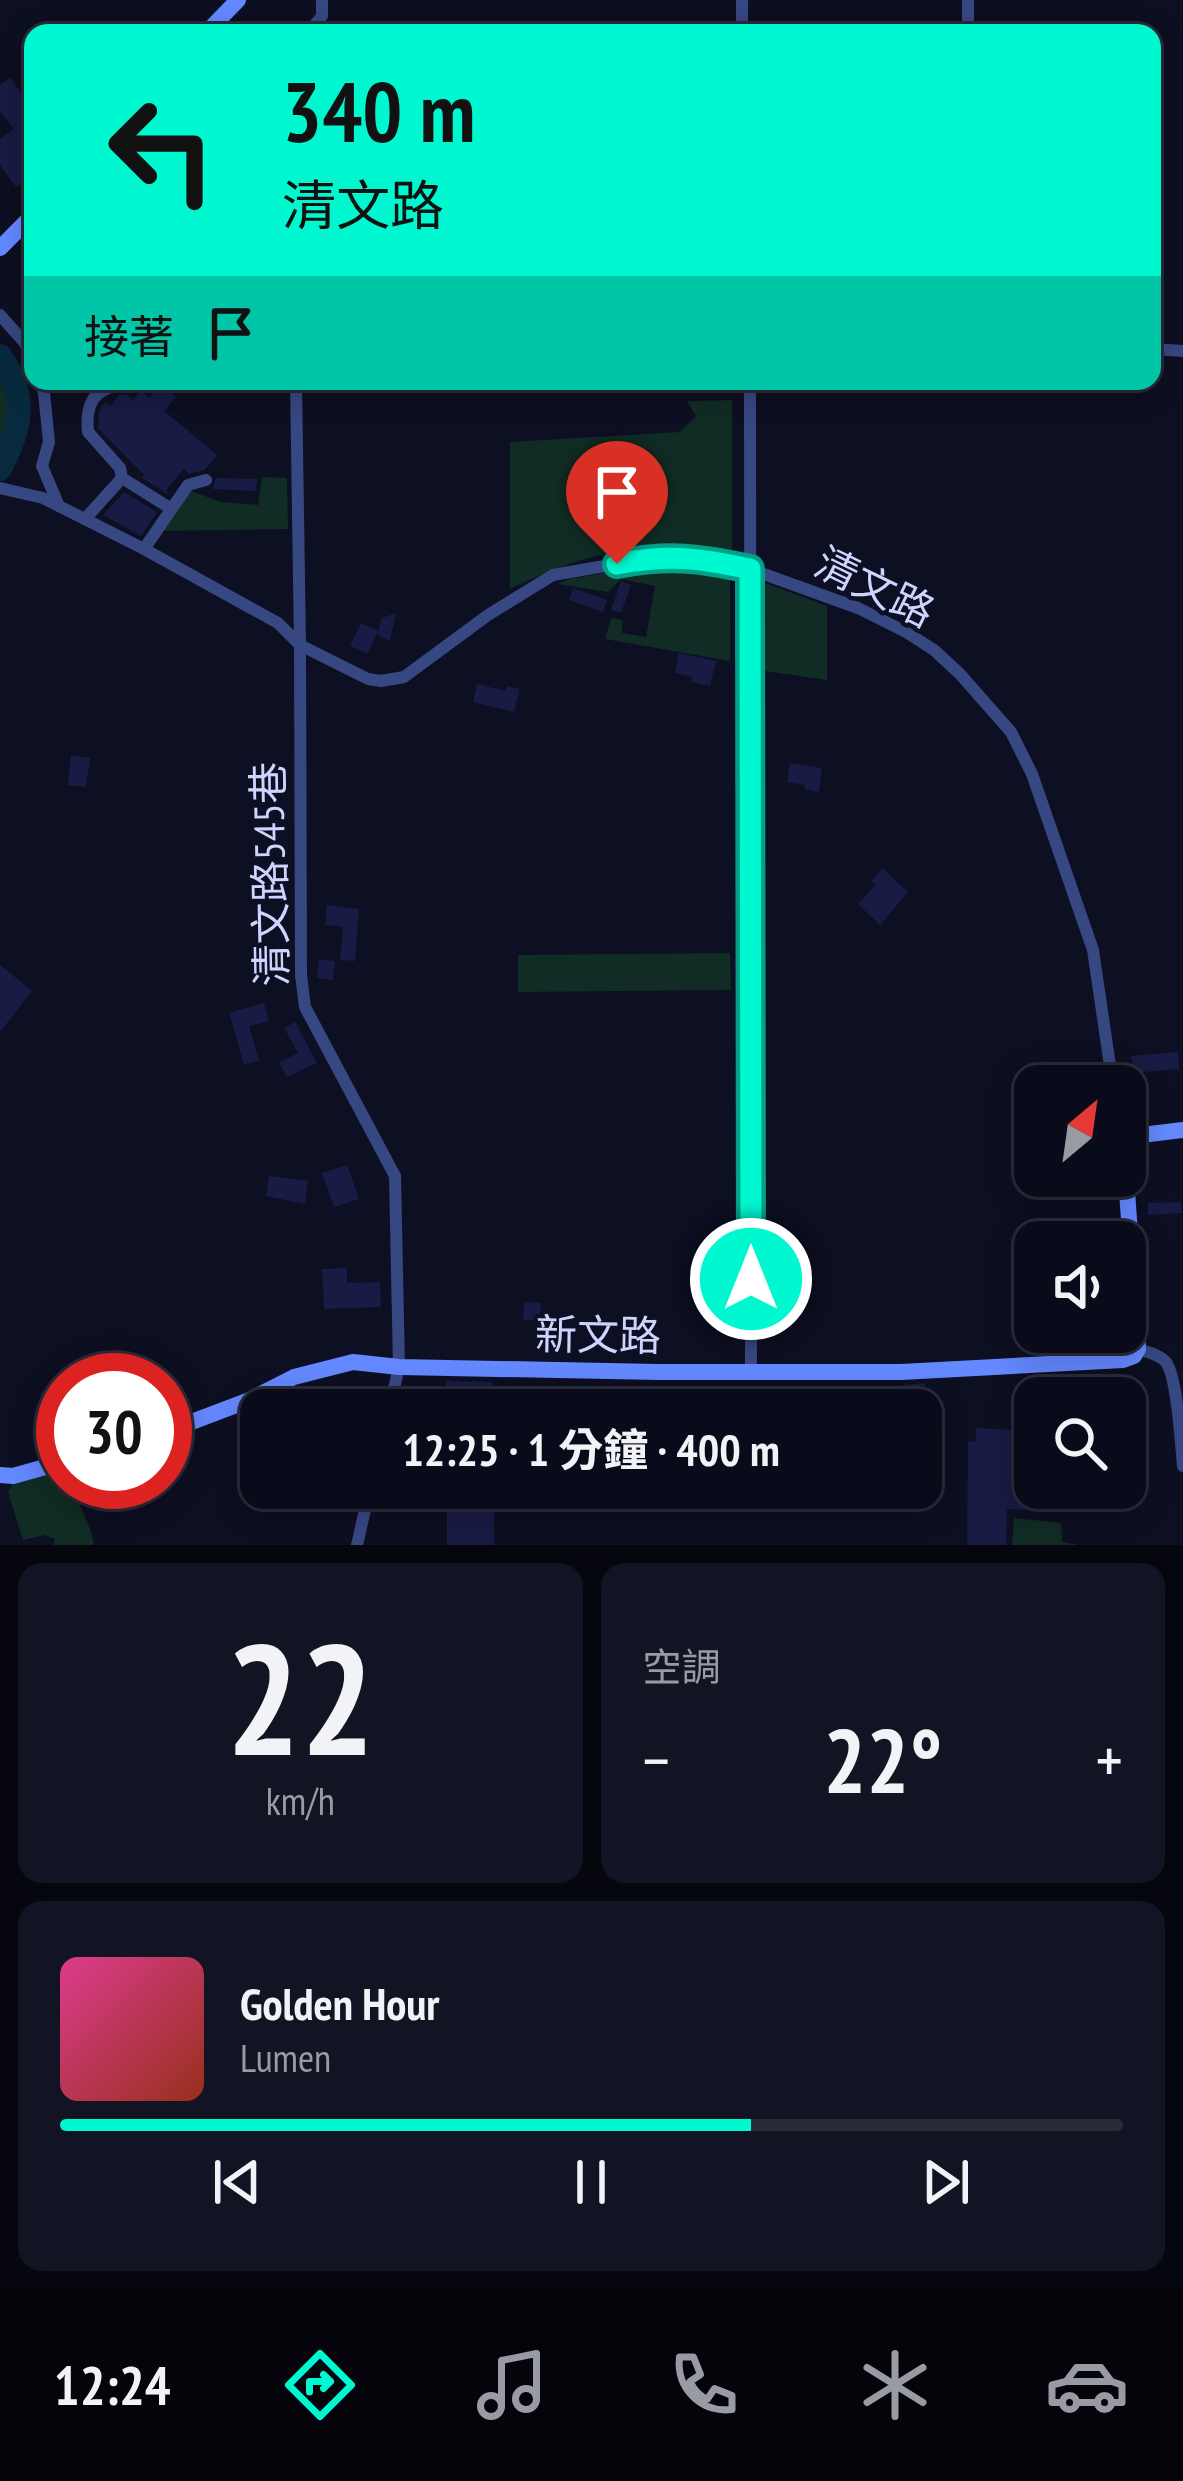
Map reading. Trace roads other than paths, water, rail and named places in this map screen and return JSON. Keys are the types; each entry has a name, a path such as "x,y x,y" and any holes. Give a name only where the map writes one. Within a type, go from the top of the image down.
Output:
{"street":[{"path":"215,24 238,0"},
{"path":"0,248 24,224"},
{"path":"0,315 24,341"},
{"path":"43,390 49,442 42,466 59,506"},
{"path":"102,390 88,407 88,432 108,451 122,478 170,508"},
{"name":"清文路545巷","path":"296,390 301,975 305,1006 395,1176 399,1367 393,1389"},
{"path":"750,390 751,1372"},
{"path":"85,519 122,478"},
{"path":"144,549 188,485 206,480"},
{"name":"清文路","path":"0,488 59,506 144,549 278,622 300,646 368,679 404,677 553,575 650,558 698,558 750,569 858,608 906,632 960,674 1011,732 1032,774 1094,950 1110,1065"},
{"path":"1146,1134 1183,1130"},
{"path":"1146,1352 1168,1363 1183,1466"},
{"name":"新文路","path":"192,1422 294,1377 353,1362 399,1367 901,1372 1123,1360 1136,1353"},
{"path":"0,1475 36,1470"},
{"path":"357,1545 365,1509"}],"waterway":[{"path":"0,356 15,385 19,412 0,469"}]}
